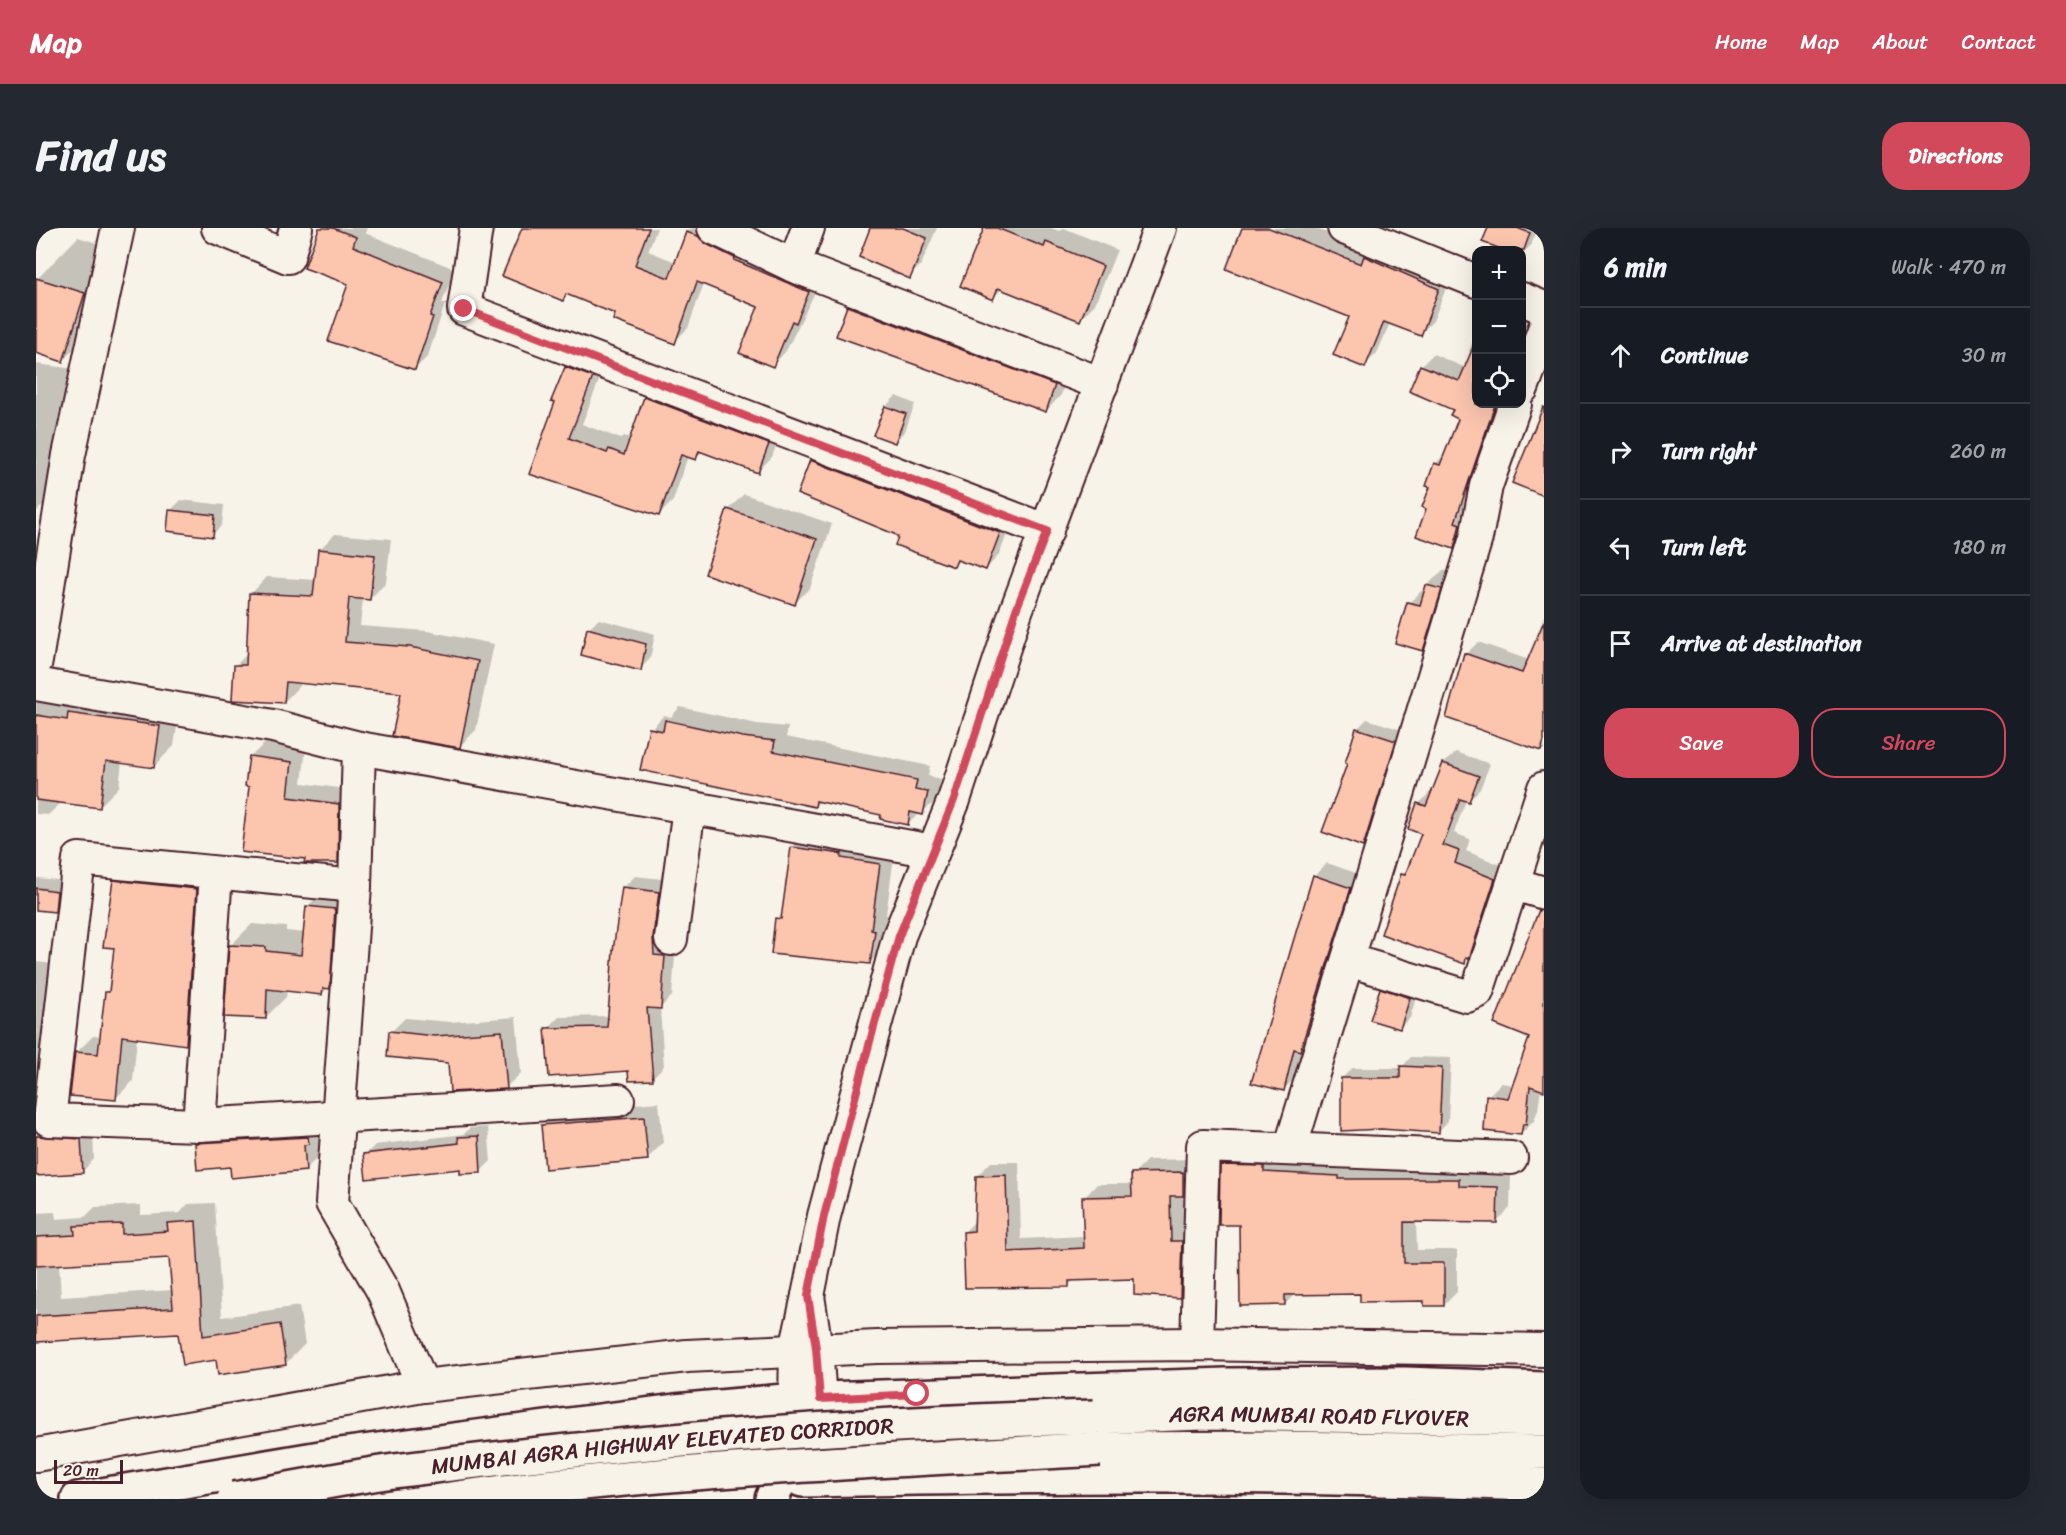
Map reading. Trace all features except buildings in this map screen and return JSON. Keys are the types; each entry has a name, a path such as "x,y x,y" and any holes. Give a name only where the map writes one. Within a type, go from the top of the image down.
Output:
{"main road":[{"path":"78,1499 332,1456 675,1411 807,1399 1226,1385 1405,1384 1544,1389"},
{"path":"790,1490 807,1399"},
{"name":"AGRA MUMBAI ROAD FLYOVER","path":"1094,1417 1216,1413 1544,1419"},
{"name":"MUMBAI AGRA HIGHWAY ELEVATED CORRIDOR","path":"234,1499 392,1471 661,1442 827,1428 1094,1417"},
{"name":"AGRA MUMBAI ROAD FLYOVER","path":"1100,1449 1291,1448 1544,1452"},
{"name":"MUMBAI AGRA HIGHWAY ELEVATED CORRIDOR","path":"450,1499 618,1480 814,1463 1100,1449"},
{"path":"588,1499 790,1490 972,1477 1221,1477 1544,1485"}],"street":[{"path":"36,661 69,455 118,228"},
{"path":"218,228 288,257 296,228"},
{"path":"476,228 464,309 1047,531"},
{"path":"714,228 794,266 1102,384"},
{"path":"794,266 808,228"},
{"path":"807,1399 808,1296 824,1216 899,936 954,800 1016,610 1160,228"},
{"path":"1344,228 1472,279"},
{"path":"1524,300 1544,308"},
{"path":"1526,375 1544,330"},
{"path":"1290,1149 1476,538 1494,459 1513,408"},
{"path":"36,684 273,726 359,748 523,775 688,808 933,851"},
{"path":"359,748 355,886 332,1203 383,1291 423,1386"},
{"path":"1348,960 1472,995 1481,985 1544,788"},
{"path":"671,939 688,808"},
{"path":"355,886 79,858 49,1120 199,1125 618,1100"},
{"path":"199,1125 216,873"},
{"path":"1514,884 1544,893"},
{"path":"1197,1344 1203,1146 1511,1158"},
{"path":"36,1455 423,1386 687,1356 806,1349 1197,1344 1544,1350"}],"route":[{"path":"464,309 1047,531 1016,610 954,800 899,936 824,1216 808,1296 816,1348 820,1399 917,1394"}]}
